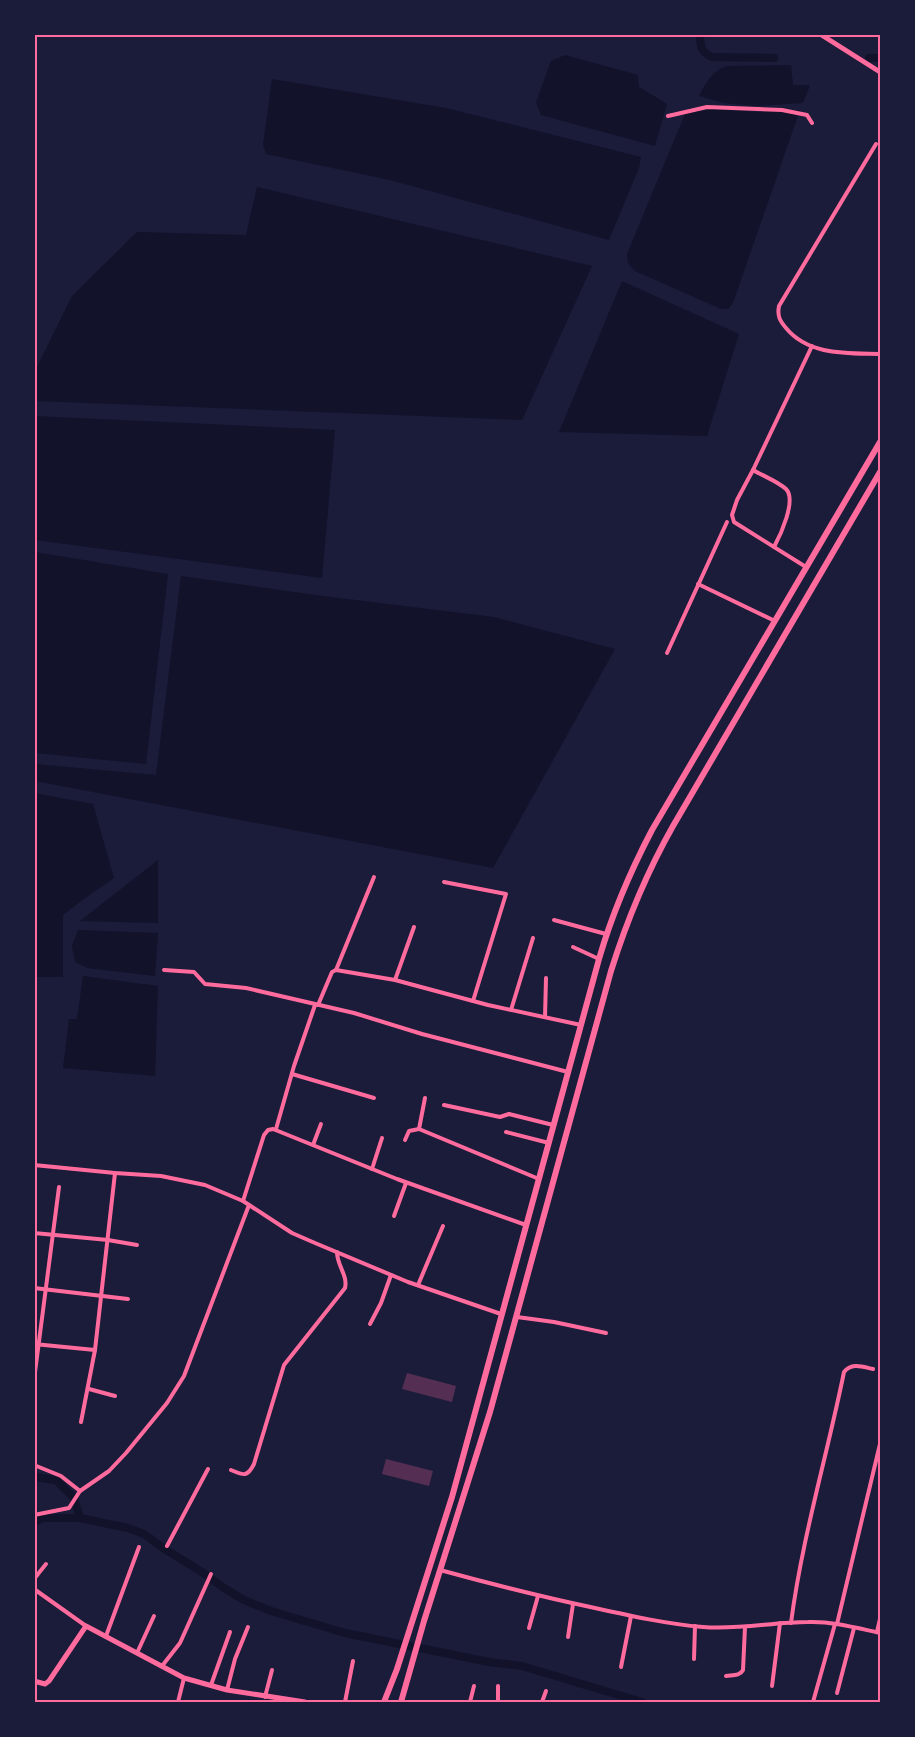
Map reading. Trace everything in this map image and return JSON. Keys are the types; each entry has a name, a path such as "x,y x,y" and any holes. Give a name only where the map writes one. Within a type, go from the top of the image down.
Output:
{"main road":[{"path":"384,1702 452,1497 606,934 630,875 652,830 880,442"},
{"path":"401,1702 419,1637 483,1437 611,971 639,892 681,812 880,472"},
{"path":"816,550 829,558"}],"street":[{"path":"820,34 880,72"},
{"path":"668,116 707,107 783,110 807,115 812,123"},
{"path":"876,144 779,306 777,313 788,331 802,342 824,351 840,354 880,354"},
{"path":"806,567 734,522 732,516 737,500 812,346"},
{"path":"753,470 787,490 790,496 783,530 774,547"},
{"path":"667,653 727,522"},
{"path":"698,584 775,621"},
{"path":"276,1129 292,1074 317,1005 332,972 336,970 375,877"},
{"path":"444,882 506,894 473,1001"},
{"path":"554,920 606,934"},
{"path":"395,980 414,927"},
{"path":"511,1010 533,938"},
{"path":"573,947 599,959"},
{"path":"164,970 194,972 205,984 231,986 354,1013 432,1037 568,1072"},
{"path":"336,970 395,980 511,1010 581,1024"},
{"path":"545,1017 546,978"},
{"path":"292,1074 374,1098"},
{"path":"419,1129 425,1098"},
{"path":"444,1105 500,1117 509,1114 554,1126"},
{"path":"313,1145 321,1124"},
{"path":"243,1201 264,1135 271,1129 276,1129 372,1170 526,1225"},
{"path":"405,1140 409,1131 419,1129 539,1179"},
{"path":"506,1132 549,1143"},
{"path":"372,1170 382,1138"},
{"path":"34,1165 161,1176 205,1185 243,1201 292,1233 391,1275 501,1314"},
{"path":"81,1422 95,1350 115,1173"},
{"path":"394,1216 406,1183"},
{"path":"34,1380 59,1187"},
{"path":"34,1515 69,1508 80,1491 109,1471 126,1453 167,1402 184,1376 249,1205"},
{"path":"418,1285 443,1226"},
{"path":"34,1233 137,1245"},
{"path":"231,1470 242,1474 251,1471 284,1365 345,1288 345,1276 337,1259 337,1252"},
{"path":"370,1324 381,1303 391,1275"},
{"path":"34,1288 128,1299"},
{"path":"516,1317 555,1322 606,1333"},
{"path":"37,1344 95,1350"},
{"path":"791,1623 796,1582 844,1372 851,1366 857,1365 873,1369"},
{"path":"88,1389 115,1395"},
{"path":"813,1702 836,1624 880,1444"},
{"path":"34,1465 61,1476 80,1491"},
{"path":"167,1546 208,1469"},
{"path":"106,1636 139,1547"},
{"path":"34,1580 46,1564"},
{"path":"440,1570 573,1604 695,1626 746,1627 809,1622 836,1624 879,1633 880,1619"},
{"path":"162,1667 180,1643 212,1574"},
{"path":"34,1589 86,1626 184,1678 227,1690 305,1702"},
{"path":"529,1628 538,1596"},
{"path":"568,1637 573,1604"},
{"path":"137,1653 154,1616"},
{"path":"621,1667 631,1616"},
{"path":"772,1686 780,1623"},
{"path":"34,1681 45,1684 50,1681 86,1626"},
{"path":"694,1659 695,1626"},
{"path":"227,1690 235,1659 248,1627"},
{"path":"726,1676 737,1675 743,1670 746,1627"},
{"path":"837,1693 854,1628"},
{"path":"211,1686 230,1632"},
{"path":"345,1702 353,1662"},
{"path":"265,1697 272,1670"},
{"path":"178,1702 184,1678"},
{"path":"470,1702 474,1686"},
{"path":"498,1686 498,1702"},
{"path":"542,1702 546,1691"}],"shaded area":[{"path":"565,55 638,75 639,87 667,104 655,146 541,115 536,102 551,61"},
{"path":"791,65 793,85 810,85 803,103 756,106 724,103 699,96 710,77 718,70 728,66"},
{"path":"272,79 446,108 641,157 639,168 609,240 390,180 266,154 263,145"},
{"path":"690,108 758,112 800,110 733,303 728,309 721,309 635,271 627,260 627,254 685,114"},
{"path":"257,187 592,266 522,420 35,401 35,371 72,296 137,232 246,235"},
{"path":"622,281 739,334 707,436 559,432"},
{"path":"35,416 335,430 322,578 35,540"},
{"path":"35,552 168,574 146,764 35,753"},
{"path":"181,576 494,617 615,649 493,868 35,781 35,764 156,775"},
{"path":"34,793 93,804 114,878 63,915 63,977 35,977"},
{"path":"158,860 158,923 80,921"},
{"path":"78,930 158,933 155,976 87,968 75,962 72,946"},
{"path":"83,976 158,986 155,1076 63,1068 69,1019 77,1019"}],"building":[{"path":"407,1373 456,1386 452,1402 402,1389"},
{"path":"386,1459 433,1471 429,1486 382,1474"}],"waterway":[{"path":"700,34 702,48 712,57 774,58"},
{"path":"869,58 880,58"},
{"path":"34,1477 56,1480 74,1498 80,1518"},
{"path":"34,1522 43,1518 80,1518 128,1528 144,1534 244,1600 271,1611 345,1633 489,1662 522,1666 642,1702"}]}
